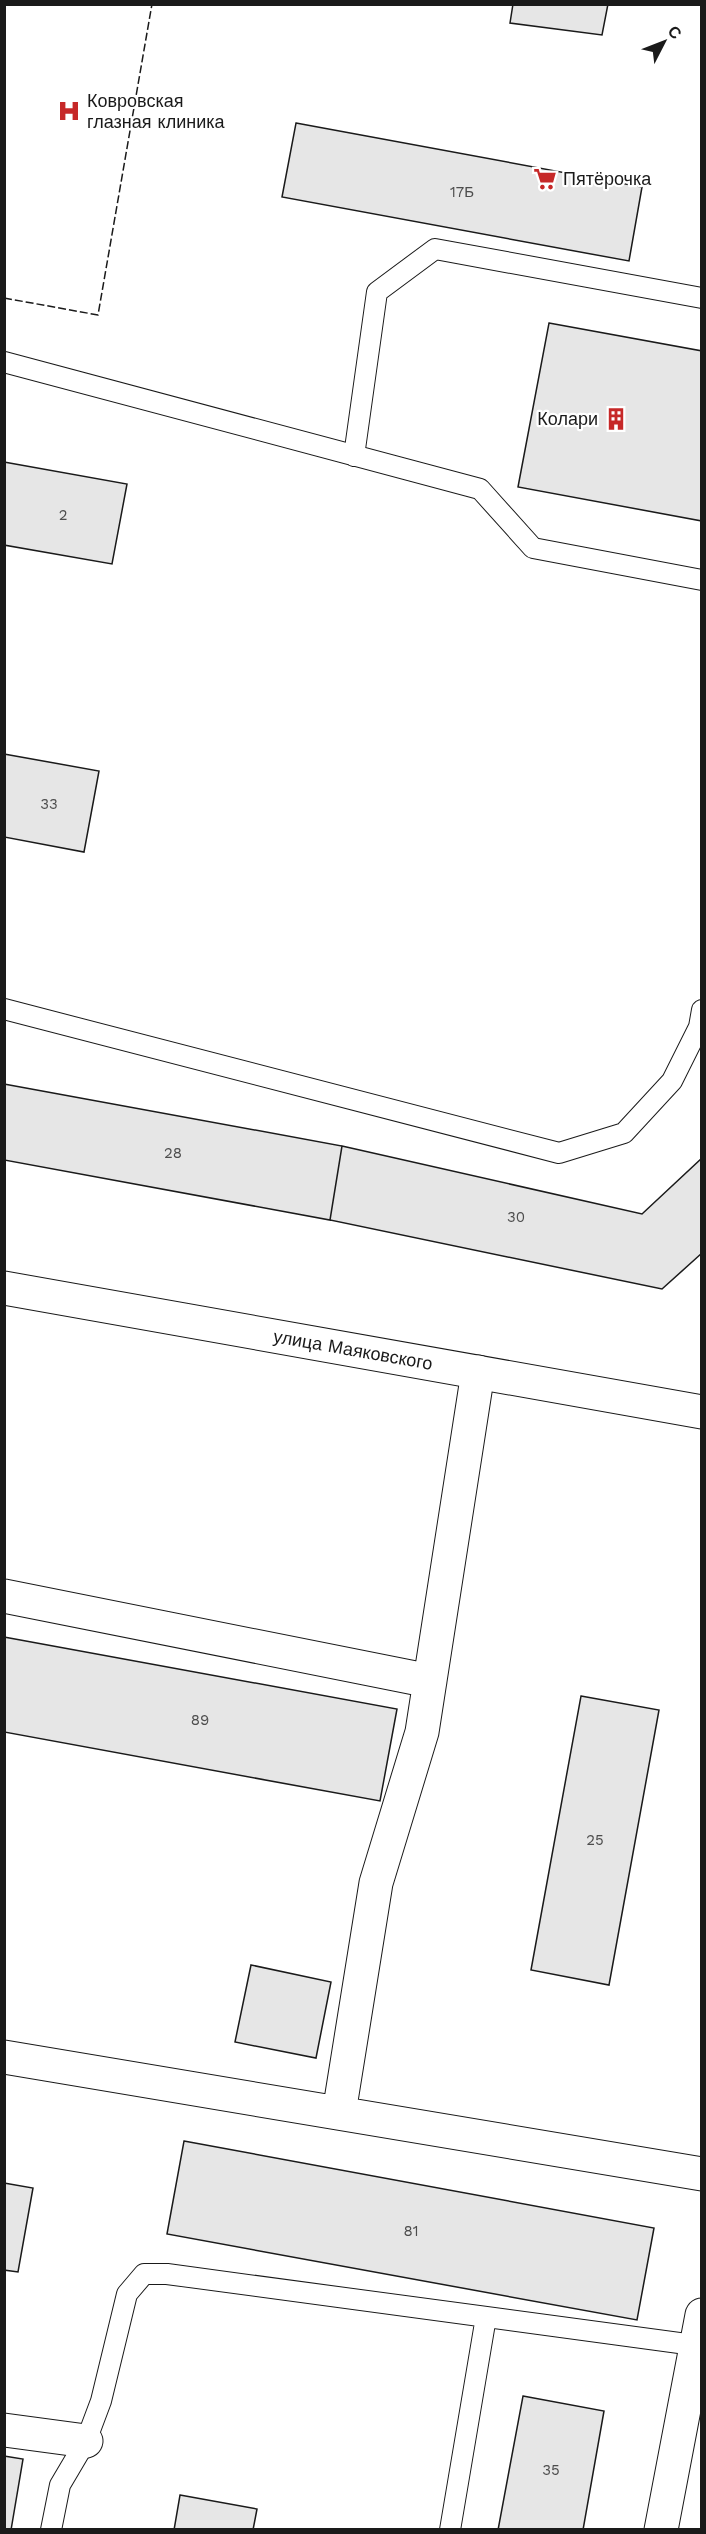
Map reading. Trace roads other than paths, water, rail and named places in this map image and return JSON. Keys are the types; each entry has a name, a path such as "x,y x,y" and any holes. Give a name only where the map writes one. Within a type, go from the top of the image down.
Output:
{"street":[{"name":"улица Маяковского","path":"4,1288 702,1412"},
{"path":"339,2113 376,1883 422,1732 478,1372"},
{"path":"4,1596 430,1681"},
{"path":"4,2057 702,2174"},
{"path":"661,2529 698,2330"},
{"path":"4,2430 86,2441"}],"lane":[{"path":"354,456 377,292 435,249 702,298"},
{"path":"4,362 480,489 533,548 702,580"},
{"path":"4,1009 559,1153 624,1133 672,1081 699,1027 702,1010"},
{"path":"51,2529 60,2485 86,2441 101,2401 127,2294 144,2274 167,2274 486,2317 698,2330"},
{"path":"450,2529 486,2317"}],"place":[{"name":"Ковровская глазная клиника","path":"69,111"},
{"name":"Пятёрочка","path":"545,179"},
{"name":"Колари","path":"616,419"}]}
